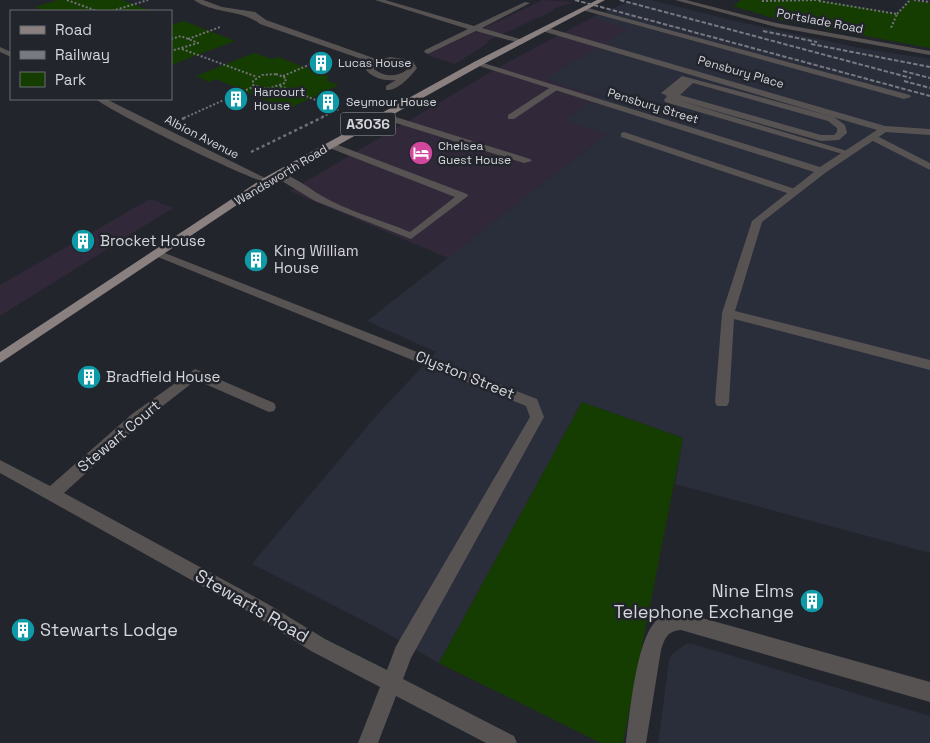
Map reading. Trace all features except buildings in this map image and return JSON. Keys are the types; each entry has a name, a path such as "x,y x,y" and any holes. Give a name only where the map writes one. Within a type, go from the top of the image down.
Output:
{"main road":[{"name":"Wandsworth Road","path":"0,358 266,181 477,64 602,0"}],"street":[{"path":"197,0 221,9 252,14 262,22 319,40 342,51 377,62"},
{"path":"378,0 520,42"},
{"name":"Portslade Road","path":"678,0 776,24 930,53"},
{"path":"711,8 719,2"},
{"path":"428,52 527,3"},
{"path":"584,9 907,97"},
{"name":"Pensbury Place","path":"545,29 884,129 930,132"},
{"path":"390,59 409,62 413,68 412,71 403,76 389,77 376,75 372,73 370,67 377,62 390,59"},
{"name":"Pensbury Street","path":"477,64 821,171"},
{"path":"389,88 399,82 403,76"},
{"path":"685,78 665,93 674,96 702,104 802,132 821,138 836,138 842,133 842,127 831,119 692,80 680,90 674,95 668,100 849,153"},
{"path":"511,117 554,88"},
{"name":"Albion Avenue","path":"102,100 227,164 266,181"},
{"path":"383,116 527,161"},
{"path":"722,402 728,313 757,221 821,171 884,129"},
{"path":"624,135 794,192"},
{"path":"872,137 930,167"},
{"path":"278,175 304,188 319,200 411,236 462,196 330,145"},
{"name":"Clyston Street","path":"156,253 516,395 532,403 537,417 403,653 392,684"},
{"path":"728,313 930,365"},
{"name":"Stewart Court","path":"52,494 137,418 195,374 269,407"},
{"name":"Stewarts Road","path":"0,466 392,684 507,743"},
{"path":"636,743 652,646 659,630 669,622 681,621 930,692"},
{"path":"368,743 392,684"}],"path":[{"path":"67,0 94,10"},
{"path":"115,10 148,0"},
{"path":"756,2 819,0 897,14"},
{"path":"884,45 897,14 910,0"},
{"path":"914,0 930,2"},
{"path":"172,39 181,36 198,43 172,51"},
{"path":"182,49 257,77"},
{"path":"255,86 253,81 257,77 268,74 283,76 342,51"},
{"path":"161,130 255,86 267,89 280,86 287,80 283,76"},
{"path":"227,164 339,109 280,86"}],"shaded area":[{"path":"543,0 575,2 555,8 553,9 555,10 487,41 488,43 455,64 427,55"},
{"path":"632,0 651,0 739,22 860,48 930,59 930,553 675,484 683,438 582,402 439,663 374,626 252,564 376,416 436,352 367,321 606,134 564,120 600,96 545,79 628,29 591,18"},
{"path":"591,18 629,29 546,79 600,96 606,134 448,258 290,191 501,66"},
{"path":"150,199 173,208 0,316 0,285"},
{"path":"686,644 693,644 930,716 930,743 658,743 669,661 672,654"}],"green space":[{"path":"58,0 122,0 149,10 42,10 35,7"},
{"path":"741,0 820,0 897,14 910,0 930,3 930,48 780,20 733,6"},
{"path":"184,21 235,41 172,65 172,25"},
{"path":"254,53 272,59 278,57 330,77 325,80 339,85 281,112 271,108 277,105 216,79 209,82 196,76"},
{"path":"582,402 683,438 623,743 601,743 439,663"}],"railway":[{"path":"575,0 930,96"},
{"path":"620,0 911,78"},
{"path":"763,31 817,42"},
{"path":"811,44 930,67"},
{"path":"903,71 930,78"},
{"path":"904,81 930,88"}],"place":[{"name":"Lucas House","path":"321,63"},
{"name":"Harcourt House","path":"236,99"},
{"name":"Seymour House","path":"328,102"},
{"name":"Chelsea Guest House","path":"421,153"},
{"name":"Brocket House","path":"83,241"},
{"name":"King William House","path":"256,260"},
{"name":"Bradfield House","path":"89,377"},
{"name":"Nine Elms Telephone Exchange","path":"812,601"},
{"name":"Stewarts Lodge","path":"23,630"}]}
